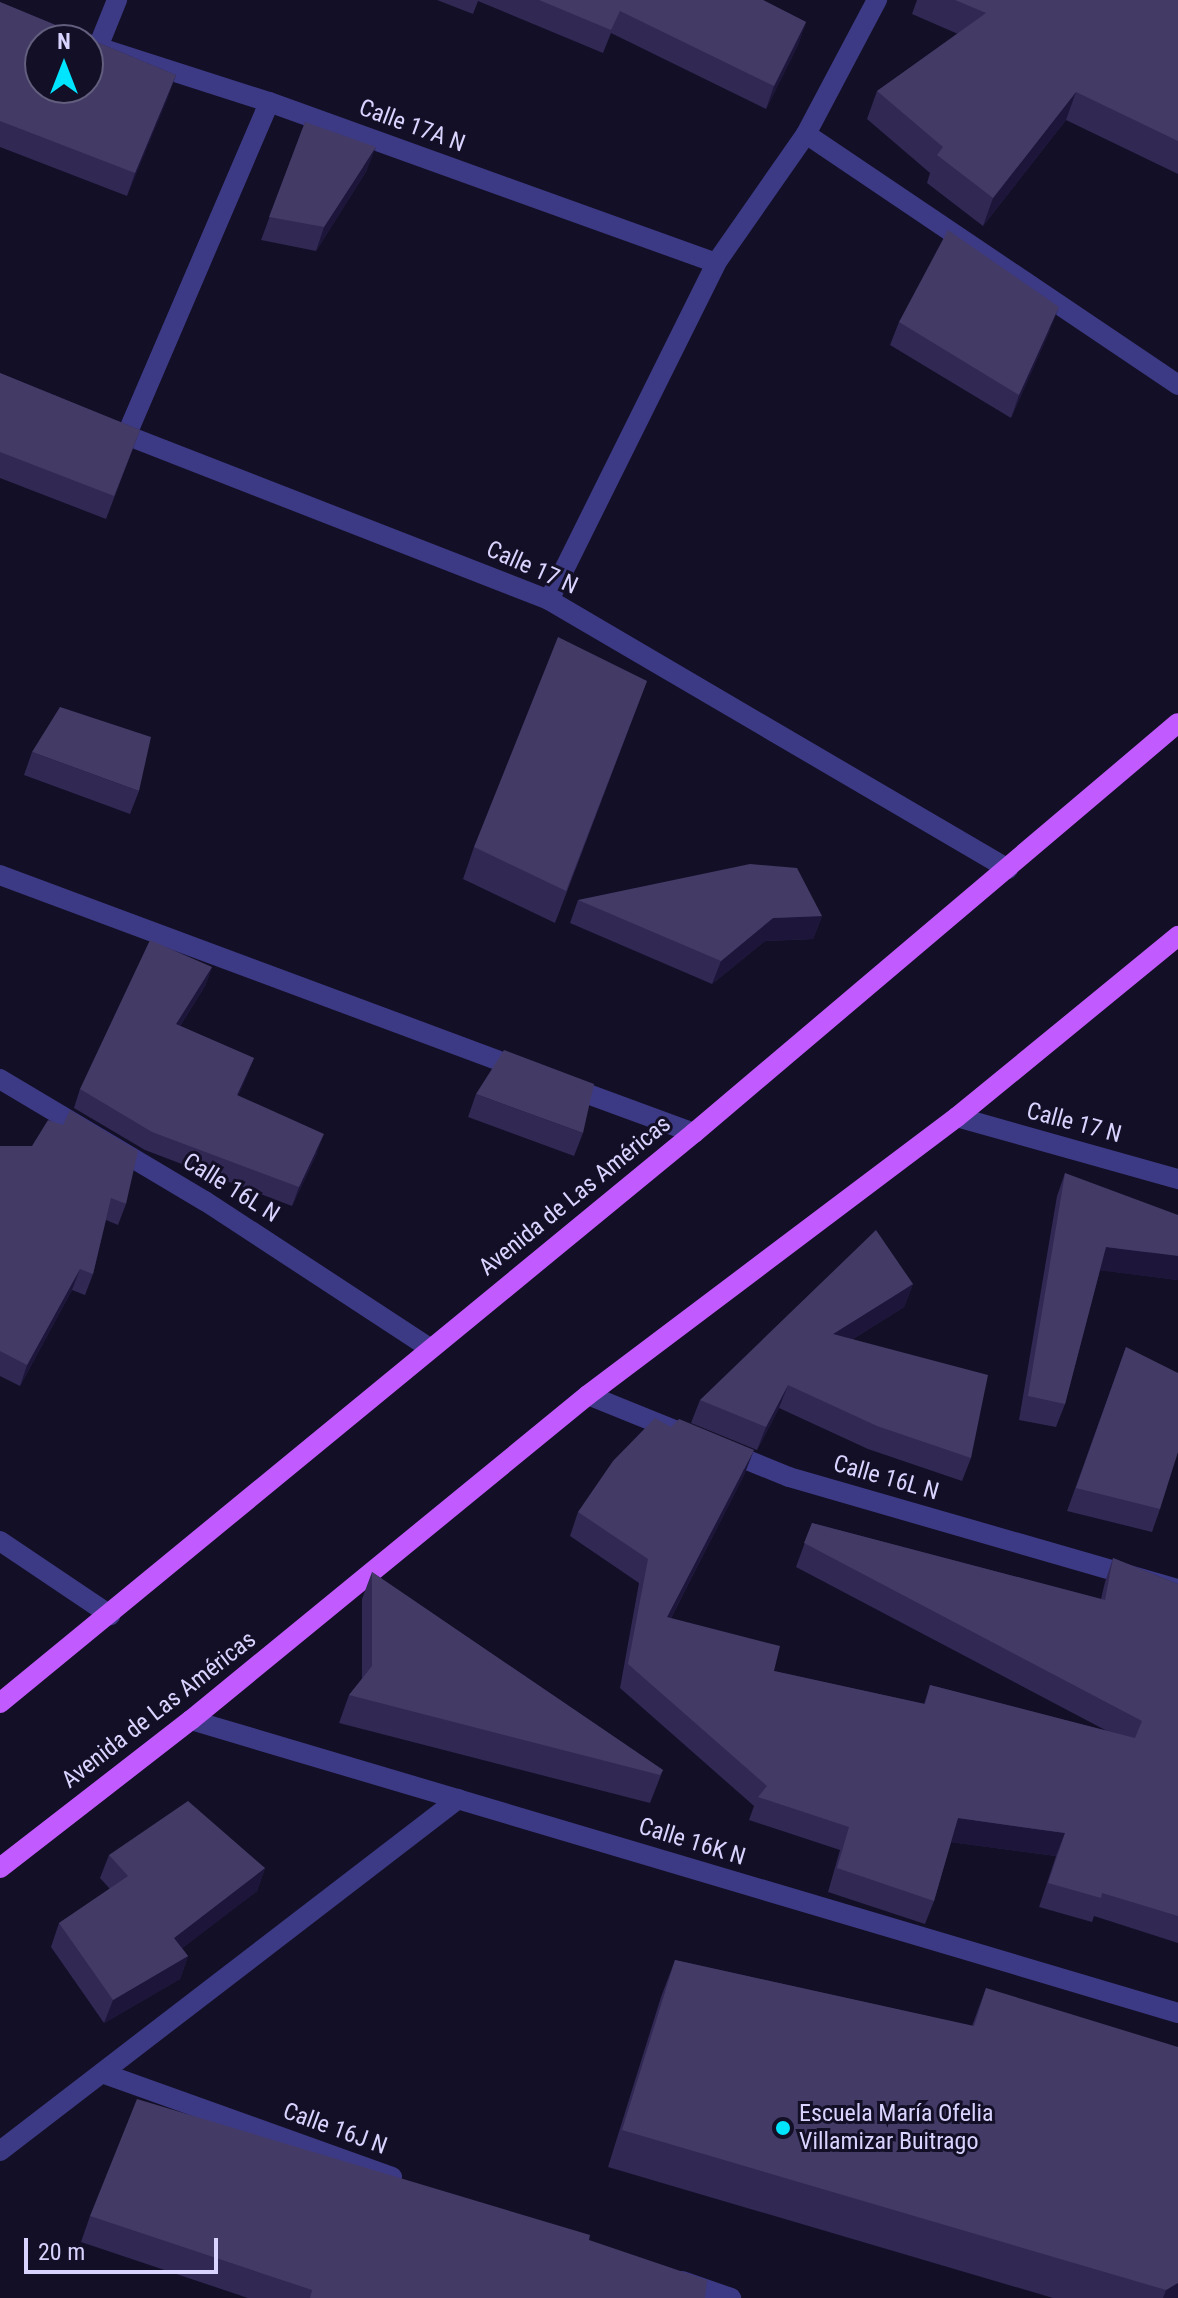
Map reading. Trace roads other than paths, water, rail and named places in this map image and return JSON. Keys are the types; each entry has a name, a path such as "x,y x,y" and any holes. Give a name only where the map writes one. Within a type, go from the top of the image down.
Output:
{"main road":[{"name":"Avenida de Las Américas","path":"0,1703 694,1133 1178,723"},
{"name":"Avenida de Las Américas","path":"0,1868 191,1720 588,1395 957,1117 1178,936"}],"street":[{"path":"104,25 117,0"},
{"path":"549,600 716,263 806,134 877,0"},
{"name":"Calle 17A N","path":"104,50 269,102 716,263"},
{"path":"127,434 269,102"},
{"path":"806,134 1178,385"},
{"name":"Calle 17 N","path":"99,424 549,600 1008,869"},
{"path":"0,875 694,1133"},
{"name":"Calle 16L N","path":"0,1079 205,1201 430,1348"},
{"name":"Calle 17 N","path":"957,1117 1178,1179"},
{"name":"Calle 16L N","path":"588,1395 789,1477 1178,1589"},
{"path":"0,1541 110,1615"},
{"name":"Calle 16K N","path":"191,1720 1178,2013"},
{"path":"0,2151 458,1799"},
{"name":"Calle 16J N","path":"102,2073 417,2186"},
{"path":"656,2271 731,2298"}],"place":[{"name":"Escuela María Ofelia Villamizar Buitrago","path":"783,2128"}]}
